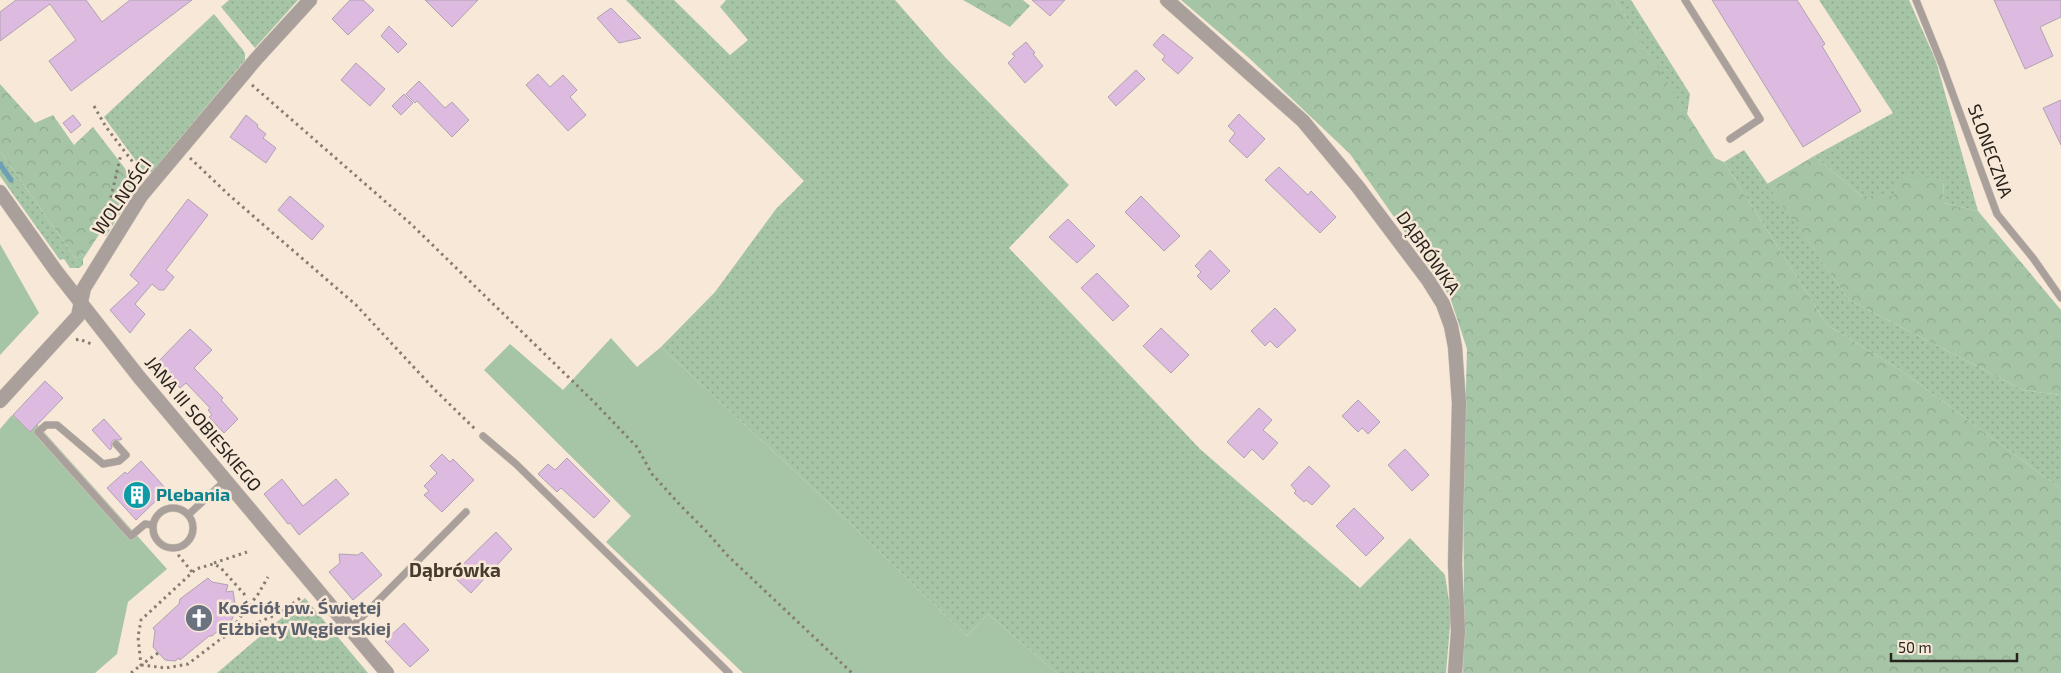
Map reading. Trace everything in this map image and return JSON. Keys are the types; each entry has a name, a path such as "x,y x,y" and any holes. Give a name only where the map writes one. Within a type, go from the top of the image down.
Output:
{"street":[{"name":"WOLNOŚCI","path":"0,401 78,316 84,288 141,196 242,76 310,0"},
{"name":"DĄBRÓWKA","path":"1167,0 1303,121 1358,187 1428,280 1443,304 1451,326 1455,347 1459,403 1455,564 1458,631 1455,673"},
{"name":"JANA III SOBIESKIEGO","path":"0,192 81,303 387,673"}],"lane":[{"path":"1685,0 1760,119 1730,139"},
{"name":"SŁONECZNA","path":"1916,0 1997,214 2061,298"},
{"path":"116,444 126,455 119,461 103,464 57,425 46,425 38,432 131,536 145,524 153,525"},
{"path":"483,436 516,464 730,673"},
{"path":"188,514 226,480"},
{"path":"170,508 177,508 188,514 194,527 189,540 178,548 164,546 159,543 155,538 153,525 159,514 170,508"},
{"path":"350,629 466,512"}],"path":[{"path":"242,76 411,224 594,402 643,455 652,474 680,506 706,530 728,556 852,673"},
{"path":"94,106 106,127 141,174 157,177"},
{"path":"180,150 356,305 435,390 483,436"},
{"path":"109,248 100,240 121,154"},
{"path":"178,548 179,556 193,573"},
{"path":"141,666 138,637 141,620 193,573 204,566 247,552"},
{"path":"213,564 220,567 245,595 249,605"},
{"path":"227,636 257,596 268,577"},
{"path":"141,666 166,668 188,664 227,636 280,613 303,596"},
{"path":"131,673 158,653"}],"green space":[{"path":"229,0 298,0 255,48 221,7"},
{"path":"626,0 674,0 730,55 748,40 720,7 726,0 895,0 945,57 1069,185 1009,248 1200,449 1360,588 1410,538 1445,575 1451,614 1446,673 1057,673 988,614 967,636 831,505 661,347 715,292 776,209 804,181"},
{"path":"963,0 1023,0 1030,6 1010,27"},
{"path":"1181,0 1615,0 1715,158 1724,162 1827,325 1899,369 2061,489 2061,673 1463,673 1463,495 1467,349 1450,297 1350,154 1249,58"},
{"path":"1615,0 1631,0 1690,94 1687,115"},
{"path":"1819,0 1909,0 1936,61 1978,211 1944,203 1943,179 1893,196 1862,196 1814,156 1893,113"},
{"path":"214,14 243,50 245,60 152,172 144,172 104,117"},
{"path":"0,84 35,123 53,115 74,145 93,127 130,175 135,190 106,236 100,233 87,253 76,259 0,151"},
{"path":"1744,150 1849,300 2023,390 2061,395 2061,489 1899,369 1827,325 1724,162"},
{"path":"0,151 76,259 87,253 83,259 83,265 79,268 70,268 64,259 60,260 0,176"},
{"path":"1814,156 1862,196 1893,196 1900,175 1943,179 1944,203 1978,211 2061,310 2061,395 2023,390 1849,300 1767,184"},
{"path":"0,244 39,313 0,355"},
{"path":"611,338 637,367 661,347 831,505 967,636 988,614 1057,673 743,673 606,542 631,516 484,370 510,344 563,390"},
{"path":"12,415 30,431 37,424 167,569 128,602 117,654 95,673 0,673 0,429"},
{"path":"305,598 368,673 217,673"}],"building":[{"path":"16,0 86,0 102,22 130,0 192,0 71,91 49,61 76,40 50,4 0,41 0,12"},
{"path":"350,0 363,0 374,10 348,35 332,19"},
{"path":"425,0 478,0 452,27"},
{"path":"1032,0 1065,0 1050,16"},
{"path":"1712,0 1797,0 1825,44 1822,46 1861,111 1803,147"},
{"path":"1994,0 2061,0 2061,17 2040,27 2053,56 2025,69"},
{"path":"611,8 641,38 619,43 597,18"},
{"path":"389,26 407,44 398,53 381,36"},
{"path":"1163,34 1193,58 1178,74 1162,60 1165,56 1153,45"},
{"path":"1026,42 1043,66 1025,83 1008,63 1015,56 1012,54"},
{"path":"356,63 385,89 370,106 341,80"},
{"path":"1136,70 1145,79 1116,106 1108,97"},
{"path":"538,74 550,87 563,75 577,90 570,97 586,115 568,131 526,85"},
{"path":"419,81 445,108 452,102 469,120 452,137 417,101 415,103 406,94"},
{"path":"404,94 413,103 401,115 392,106"},
{"path":"2061,100 2061,145 2043,108"},
{"path":"1239,114 1265,139 1247,158 1229,141 1235,133 1228,126"},
{"path":"73,115 81,125 71,133 63,123"},
{"path":"246,115 266,134 263,138 276,148 266,163 230,137"},
{"path":"1279,167 1308,195 1311,191 1336,217 1320,233 1265,180"},
{"path":"290,196 324,226 312,240 278,210"},
{"path":"1141,196 1180,236 1164,251 1125,212"},
{"path":"188,199 208,215 166,270 174,277 164,290 159,290 152,284 135,304 145,314 130,333 110,310 139,283 130,275"},
{"path":"1068,219 1095,246 1077,263 1049,237"},
{"path":"1210,250 1230,271 1211,290 1197,276 1201,272 1195,266"},
{"path":"1097,273 1129,306 1113,321 1081,288"},
{"path":"1275,308 1296,330 1277,348 1270,341 1265,346 1251,331"},
{"path":"1161,328 1189,355 1171,373 1143,346"},
{"path":"190,329 212,350 194,368 223,398 221,400 238,419 224,433 209,417 212,415 208,410 210,408 186,383 180,388 157,363"},
{"path":"45,381 63,398 30,432 13,415"},
{"path":"1358,400 1380,422 1368,434 1362,428 1358,432 1342,416"},
{"path":"1259,408 1272,420 1263,430 1278,443 1263,460 1252,449 1244,458 1227,442"},
{"path":"104,419 122,439 113,440 110,450 92,430"},
{"path":"1405,449 1429,475 1412,491 1388,465"},
{"path":"442,454 450,462 453,459 474,480 442,512 424,495 429,491 424,486 437,473 430,466"},
{"path":"567,458 610,501 594,518 561,488 557,492 538,474 548,464 555,470"},
{"name":"Plebania","path":"141,461 167,490 136,520 107,488"},
{"path":"1309,466 1330,486 1312,505 1306,500 1304,502 1294,493 1296,491 1291,485"},
{"path":"282,479 303,506 336,479 349,494 299,535 264,494"},
{"path":"1354,508 1384,538 1366,556 1336,526"},
{"path":"496,532 512,549 471,593 452,575"},
{"path":"362,552 382,575 353,600 329,572 340,563 339,554 358,555"},
{"name":"Kościół pw. Świętej Elżbiety Węgierskiej","path":"208,578 212,582 228,585 226,592 233,591 236,610 230,624 227,623 180,660 179,658 175,661 165,660 153,647 155,631 153,628 179,604 180,599"},
{"path":"404,623 429,650 410,667 385,641"}],"waterway":[{"path":"0,164 11,180"}],"place":[{"name":"Plebania","path":"137,495"},
{"name":"Kościół pw. Świętej Elżbiety Węgierskiej","path":"199,618"}],"district":[{"name":"Dąbrówka","path":"455,570"}]}
